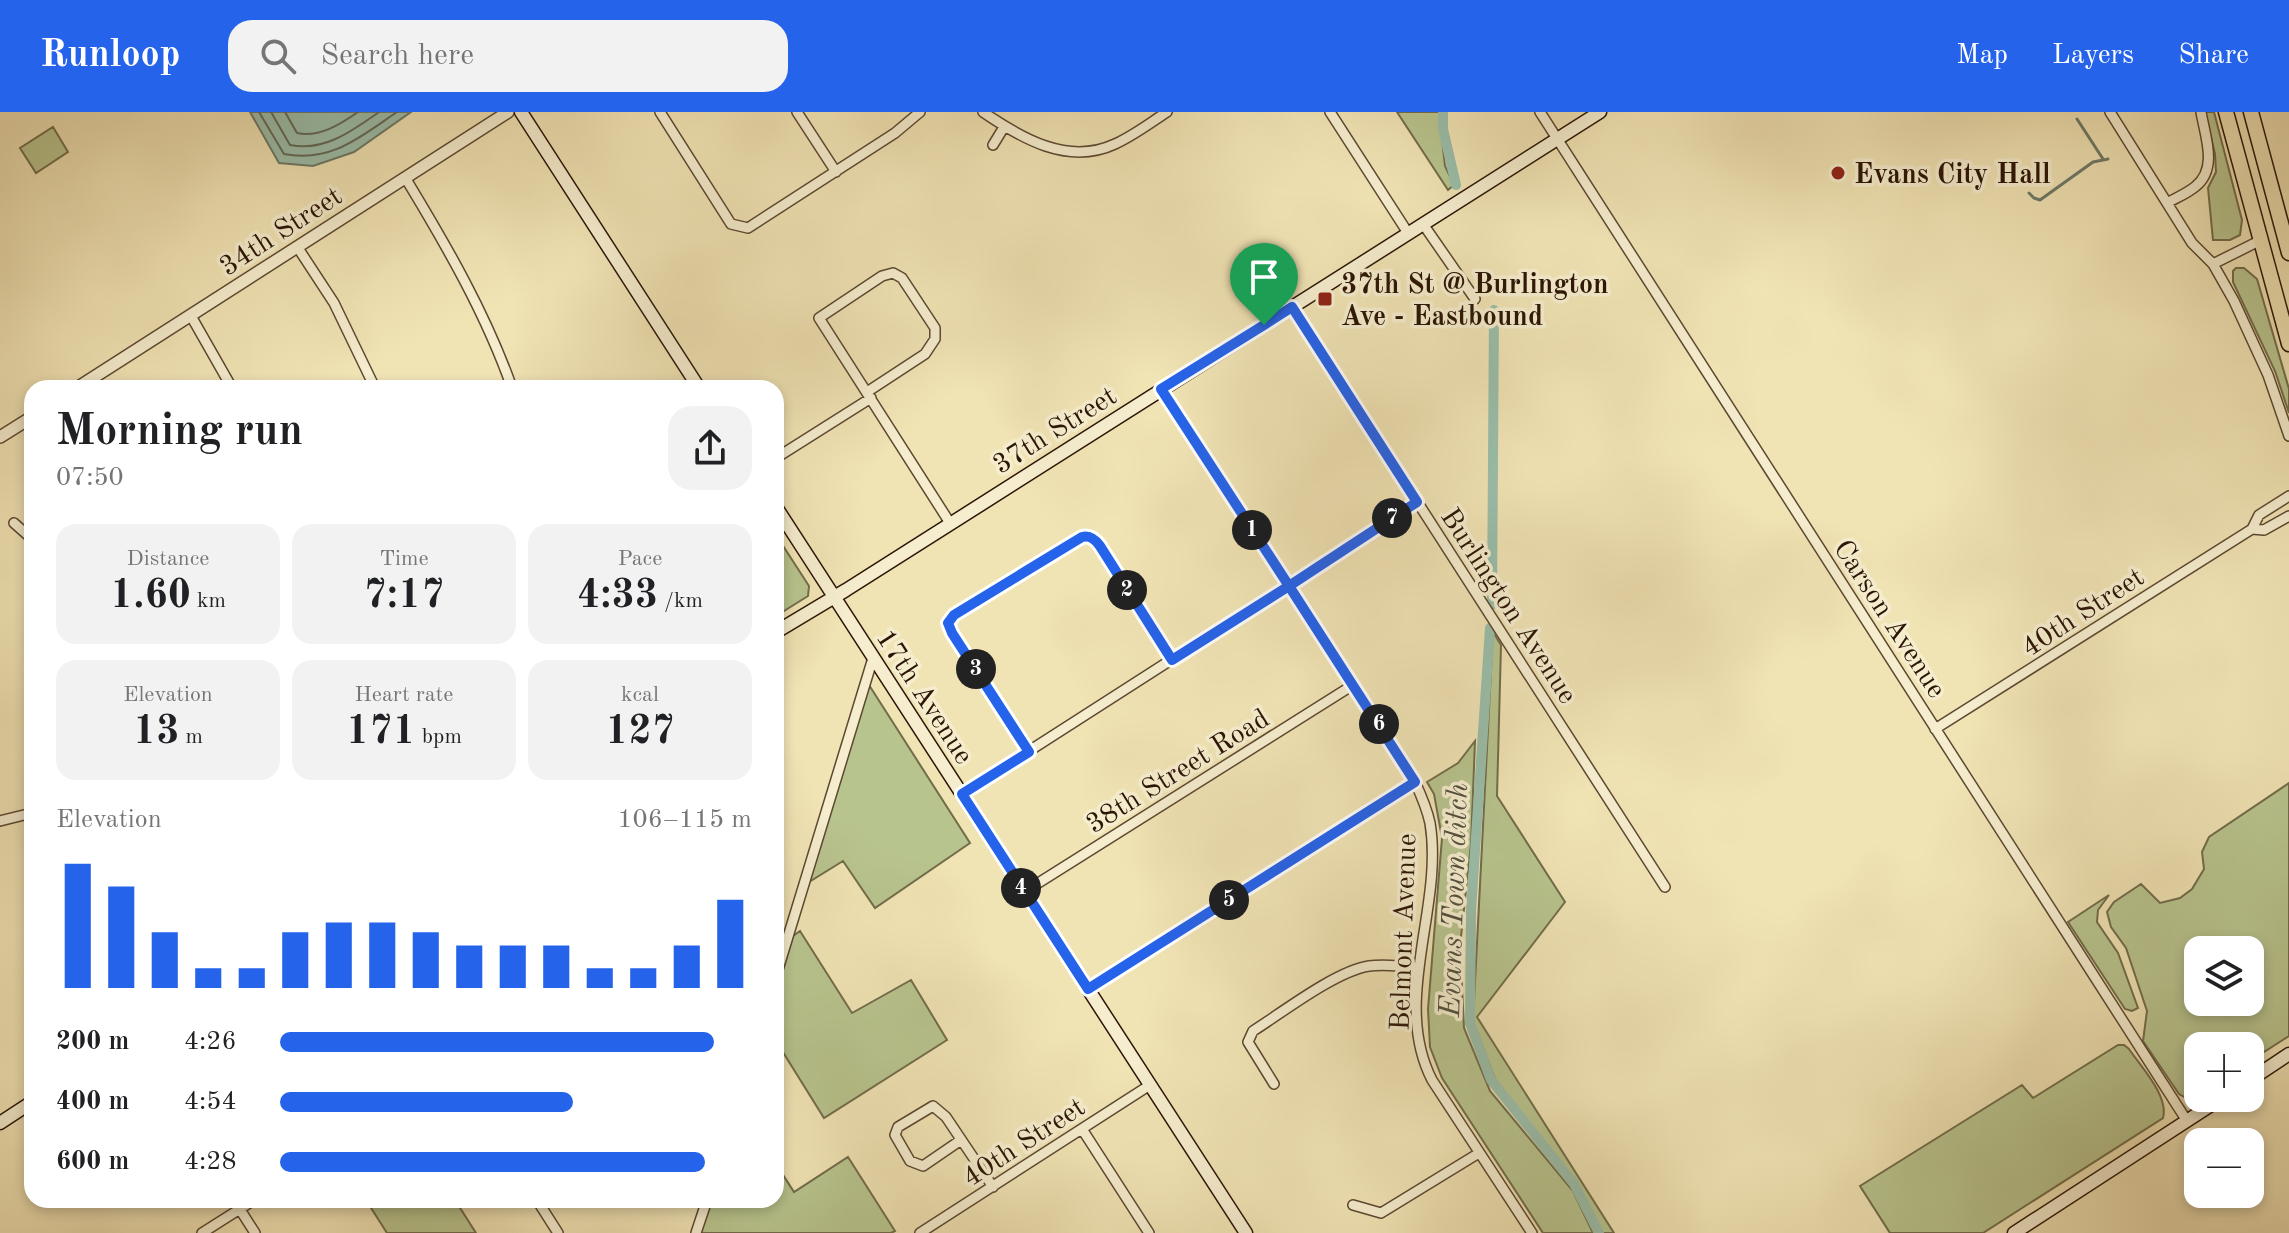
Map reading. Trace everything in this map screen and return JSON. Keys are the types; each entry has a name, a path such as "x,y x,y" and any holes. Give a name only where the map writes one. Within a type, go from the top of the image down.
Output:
{"highway":[{"path":"2226,112 2289,344"},
{"path":"2251,112 2286,225 2289,253"}],"main road":[{"path":"521,112 694,380"},
{"name":"37th Street","path":"784,627 1600,112"},
{"name":"17th Avenue","path":"784,519 1246,1233"},
{"path":"2264,1071 2289,1054"},
{"path":"0,1123 24,1107"},
{"path":"2014,1233 2201,1112"}],"street":[{"name":"34th Street","path":"94,380 508,112"},
{"path":"660,112 731,224 748,228 895,133 920,112"},
{"path":"797,112 836,172"},
{"path":"983,112 1004,127 1055,150 1081,152 1116,144 1167,112"},
{"path":"1330,112 1408,233"},
{"name":"Carson Avenue","path":"1540,112 2187,1121"},
{"path":"2110,112 2192,243 2219,274 2248,328 2289,436"},
{"path":"2167,203 2197,186 2208,171 2201,112"},
{"path":"993,145 1004,127"},
{"path":"406,179 449,250 509,380"},
{"path":"1423,224 1475,299"},
{"path":"2213,264 2261,240"},
{"path":"298,248 334,303 371,380"},
{"path":"784,453 869,395 925,354 935,339 935,328 902,278 893,273 882,276 819,318 869,395 950,523"},
{"name":"Burlington Avenue","path":"1292,307 1665,887"},
{"path":"191,316 227,380"},
{"name":"Belmont Avenue","path":"1161,389 1415,782 1430,824 1432,852 1419,968 1418,1041 1424,1064 1532,1233"},
{"path":"0,437 24,422"},
{"name":"40th Street","path":"1935,729 2252,529 2259,515 2289,496"},
{"path":"962,794 1417,502"},
{"name":"40th Street","path":"2252,529 2264,530 2289,516"},
{"path":"14,523 24,532"},
{"path":"1029,752 952,633 948,623 954,615 1087,535 1100,546 1172,660"},
{"path":"784,950 873,658"},
{"name":"38th Street Road","path":"1024,892 1353,685"},
{"path":"1088,989 1415,782"},
{"path":"0,821 24,815"},
{"path":"1274,1084 1248,1042 1253,1031 1356,969 1371,966 1419,968"},
{"name":"40th Street","path":"920,1233 1150,1085"},
{"path":"961,1140 923,1166 910,1161 895,1135 898,1127 933,1106 946,1117 993,1187"},
{"path":"1082,1129 1149,1233"},
{"path":"1353,1205 1381,1213 1479,1153"},
{"path":"202,1233 232,1208"},
{"path":"239,1208 255,1233"},
{"path":"542,1208 558,1233"},
{"path":"696,1233 704,1208"}],"green space":[{"path":"1397,112 1439,112 1445,166 1454,185 1448,190"},
{"path":"2205,112 2214,112 2242,220 2240,235 2230,240 2213,240 2208,188 2216,172 2215,154"},
{"path":"53,127 68,152 36,173 20,148"},
{"path":"2236,268 2244,268 2257,279 2289,389 2289,413 2275,371 2233,282"},
{"path":"784,547 809,586 808,596 784,611"},
{"path":"1493,632 1501,645 1497,796 1565,902 1477,1017 1614,1233 1601,1233 1575,1182 1495,1079 1473,1021"},
{"path":"869,685 970,843 875,908 843,861 809,882"},
{"path":"1475,741 1471,844 1460,946 1464,1028 1490,1091 1573,1191 1593,1233 1543,1233 1442,1078 1430,1047 1428,1009 1442,838 1434,794 1427,782 1458,763"},
{"path":"2289,783 2289,1036 2264,1052 2264,1032 2184,1032 2184,1097 2143,1041 2147,1011 2126,948 2111,927 2107,912 2114,902 2141,884 2160,903 2180,898 2192,889 2204,869 2202,852 2209,837"},
{"path":"2109,895 2098,910 2097,922 2118,953 2138,1008 2132,1011 2125,1009 2068,922"},
{"path":"800,931 852,1013 911,980 947,1040 824,1118 784,1054 784,966 793,936"},
{"path":"2118,1045 2129,1049 2153,1082 2162,1100 2163,1118 1983,1233 1890,1233 1860,1186 2022,1085 2033,1098"},
{"path":"848,1157 895,1231 701,1233 709,1208 784,1208 784,1176 794,1192"},
{"path":"371,1208 460,1208 476,1233 387,1233"}],"water":[{"path":"250,112 411,112 354,152 313,166 279,163"}],"waterway":[{"name":"Evans Town ditch","path":"1443,112 1443,129 1456,185"},
{"path":"2077,119 2103,159"},
{"path":"2029,193 2040,200 2093,162 2108,159"},
{"name":"Evans Town ditch","path":"1492,605 1494,310"},
{"name":"Evans Town ditch","path":"1490,628 1471,911 1470,1023 1491,1080 1574,1184 1599,1233"}],"place":[{"name":"Evans City Hall","path":"1838,173"},
{"name":"37th St @ Burlington Ave - Eastbound","path":"1325,299"}],"route":[{"path":"1264,325 1161,389 1289,586 1172,660 1100,546 1087,535 954,615 948,623 1029,752 962,794 1088,989 1415,782 1289,586 1417,502 1292,307 1264,325"}]}
